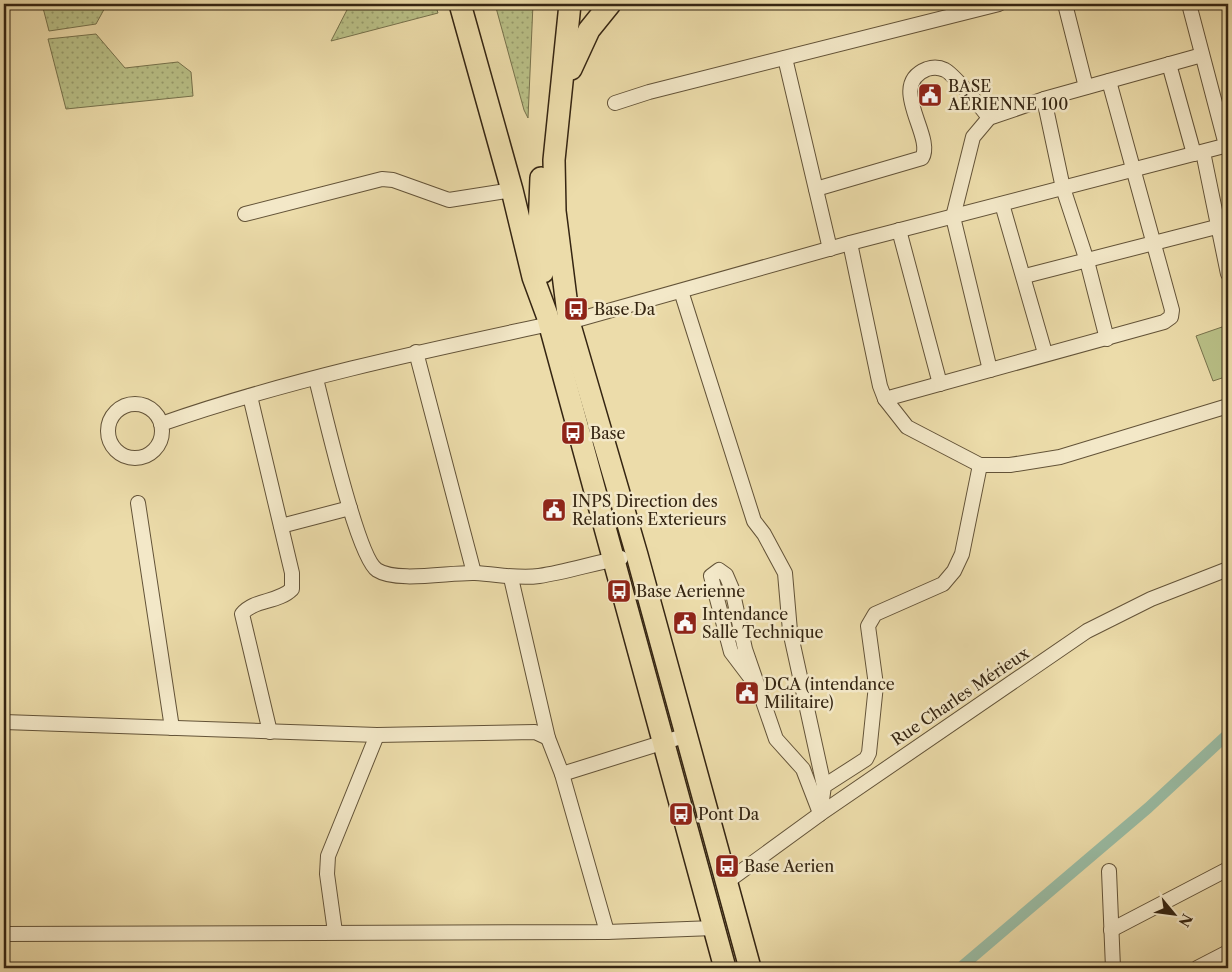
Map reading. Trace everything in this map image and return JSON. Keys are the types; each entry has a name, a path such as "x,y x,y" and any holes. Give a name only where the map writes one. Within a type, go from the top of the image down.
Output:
{"highway":[{"path":"460,4 512,190 533,277 555,320 638,555 728,881 750,968"},
{"path":"556,4 542,151 539,230 555,320 615,559 725,968"},
{"path":"555,320 554,160 570,4"},
{"path":"560,95 589,30 610,4"}],"street":[{"path":"615,103 649,92 999,4"},
{"path":"1065,4 1086,87"},
{"path":"161,424 250,396 416,352 681,291 850,243 1227,145 1189,4"},
{"path":"990,370 953,216 973,137 989,118 1044,99 1202,55"},
{"path":"785,58 830,249"},
{"path":"1170,64 1224,225 1228,274"},
{"path":"816,189 922,158 925,148 910,96 912,83 923,70 934,66 947,70 989,118"},
{"path":"885,400 1045,353 1107,339 1164,322 1171,317 1172,310 1109,81"},
{"path":"1044,99 1063,188 1087,261 1107,339"},
{"path":"245,214 382,179 393,180 449,200 512,190"},
{"path":"1002,204 1025,276 1045,353"},
{"path":"1025,276 1224,225"},
{"path":"899,230 940,384"},
{"path":"850,243 880,386 885,400 906,427 980,465 1010,465 1060,457 1228,406"},
{"path":"681,291 754,521 764,534 785,573 790,631 824,786 820,814"},
{"path":"416,352 474,574"},
{"path":"316,379 350,508 366,558 377,570 400,577 474,574 511,578 539,576 638,555"},
{"path":"250,396 292,574 292,589 285,596 247,608 242,614 270,732"},
{"path":"824,786 866,759 869,753 876,686 868,626 875,614 943,584 954,571 962,554 980,465"},
{"path":"138,503 172,728"},
{"path":"281,526 350,508"},
{"name":"Rue Charles Mérieux","path":"728,881 820,814 1087,631 1151,600 1228,568"},
{"path":"759,689 732,652 711,576 719,570 726,574 732,589 745,649 759,689 776,738 803,769 820,814"},
{"path":"511,578 548,738 562,774 607,932"},
{"path":"4,722 378,735 535,732 548,738"},
{"path":"335,932 326,874 328,856 378,735"},
{"path":"562,774 687,735"},
{"path":"1111,930 1228,869"},
{"path":"1109,871 1113,968"},
{"path":"4,934 607,932 714,928"},
{"path":"1197,968 1228,952"}],"green space":[{"path":"42,4 107,4 96,24 49,31"},
{"path":"365,4 435,4 438,13 331,41 349,6"},
{"path":"495,4 533,4 528,118 524,110"},
{"path":"96,34 125,68 178,62 191,72 193,96 66,109 48,39"},
{"path":"1222,327 1228,344 1228,376 1213,381 1196,336"}],"waterway":[{"path":"960,968 1148,808 1228,734"}],"place":[{"name":"BASE AÉRIENNE 100","path":"930,95"},
{"name":"Base Da","path":"576,309"},
{"name":"Base","path":"573,433"},
{"name":"INPS Direction des Relations Exterieurs","path":"554,510"},
{"name":"Base Aerienne","path":"619,591"},
{"name":"Intendance Salle Technique","path":"685,623"},
{"name":"DCA (intendance Militaire)","path":"747,693"},
{"name":"Pont Da","path":"681,814"},
{"name":"Base Aerien","path":"727,866"}]}
